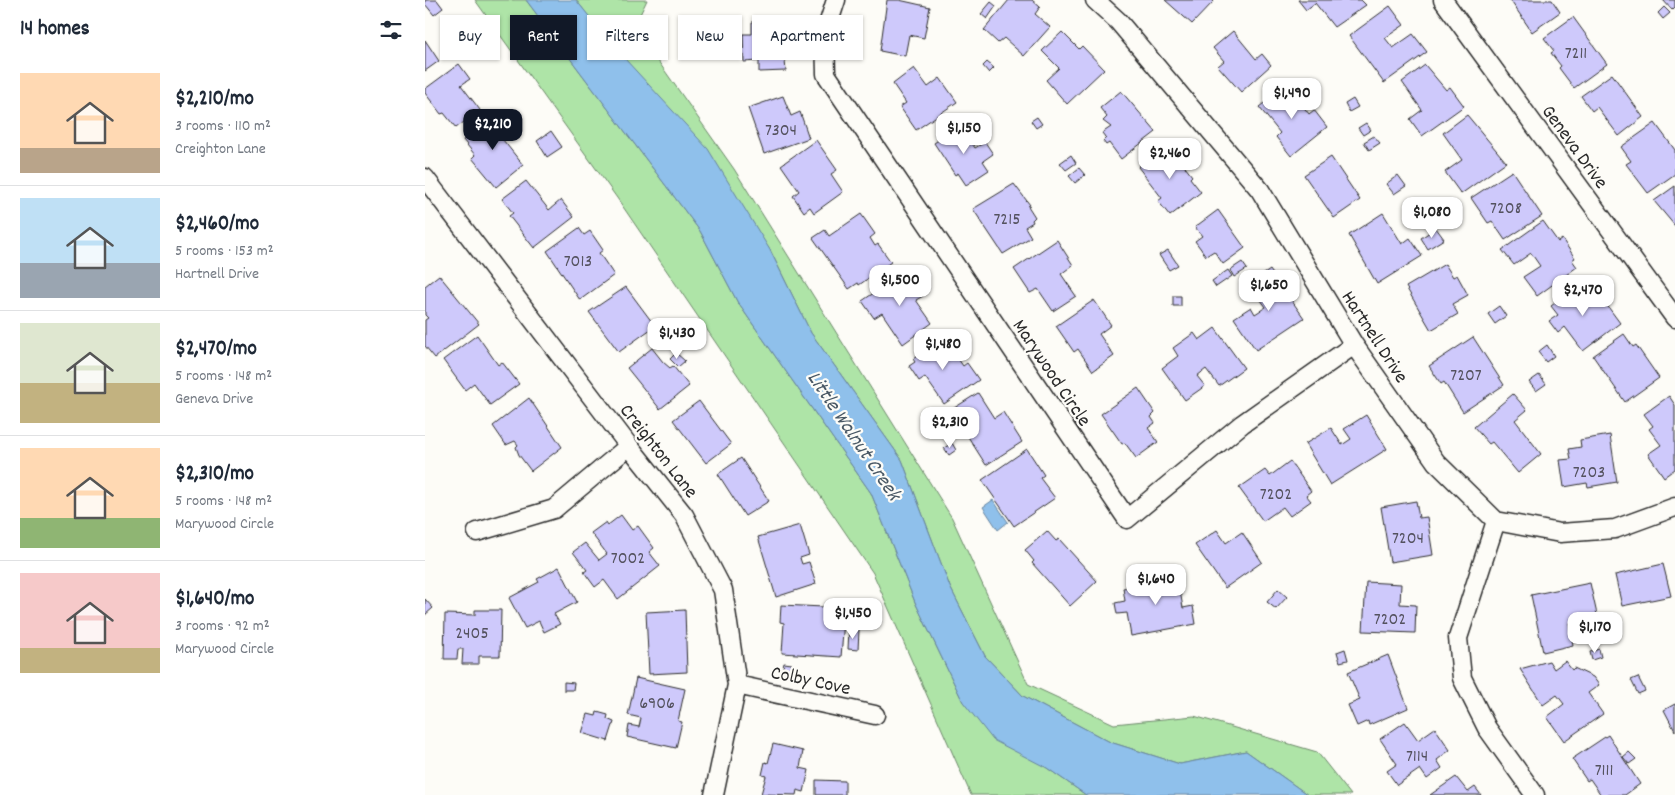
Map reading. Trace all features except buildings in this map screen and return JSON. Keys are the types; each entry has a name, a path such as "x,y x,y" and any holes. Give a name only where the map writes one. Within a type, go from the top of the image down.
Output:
{"street":[{"name":"Marywood Circle","path":"836,0 825,34 826,74 1127,519 1241,424 1354,345"},
{"name":"Hartnell Drive","path":"1095,0 1118,21 1260,190 1354,345 1436,462 1496,522"},
{"name":"Geneva Drive","path":"1443,0 1673,310"},
{"name":"Creighton Lane","path":"425,178 629,446 684,515 723,590 737,685 714,795"},
{"path":"477,532 554,509 629,446"},
{"path":"1535,795 1487,728 1462,678 1458,638 1496,522 1560,532 1615,529 1675,507"},
{"name":"Colby Cove","path":"737,685 875,715"}],"green space":[{"path":"475,0 526,0 537,15 510,15 510,49 500,35 500,15 486,15"},
{"path":"576,0 647,0 640,15 588,15"},
{"path":"518,60 571,60 700,231 738,303 871,493 915,602 963,702 1047,768 1086,795 971,795 873,573 617,198"},
{"path":"623,60 657,60 734,169 952,518 1028,684 1114,724 1194,716 1317,752 1351,795 1308,795 1246,751 1180,764 1110,742 1023,696 985,656 950,587 902,460 811,333 770,250"}],"water":[{"name":"Little Walnut Creek","path":"526,0 576,0 588,15 587,60 626,60 708,149 770,250 811,333 902,460 950,587 985,656 1023,696 1110,742 1180,764 1246,751 1308,795 1086,795 1047,768 993,740 963,702 915,602 871,493 738,303 700,231 571,60 577,60 577,15 537,15"},
{"path":"993,500 1008,522 998,530 983,507"}]}
